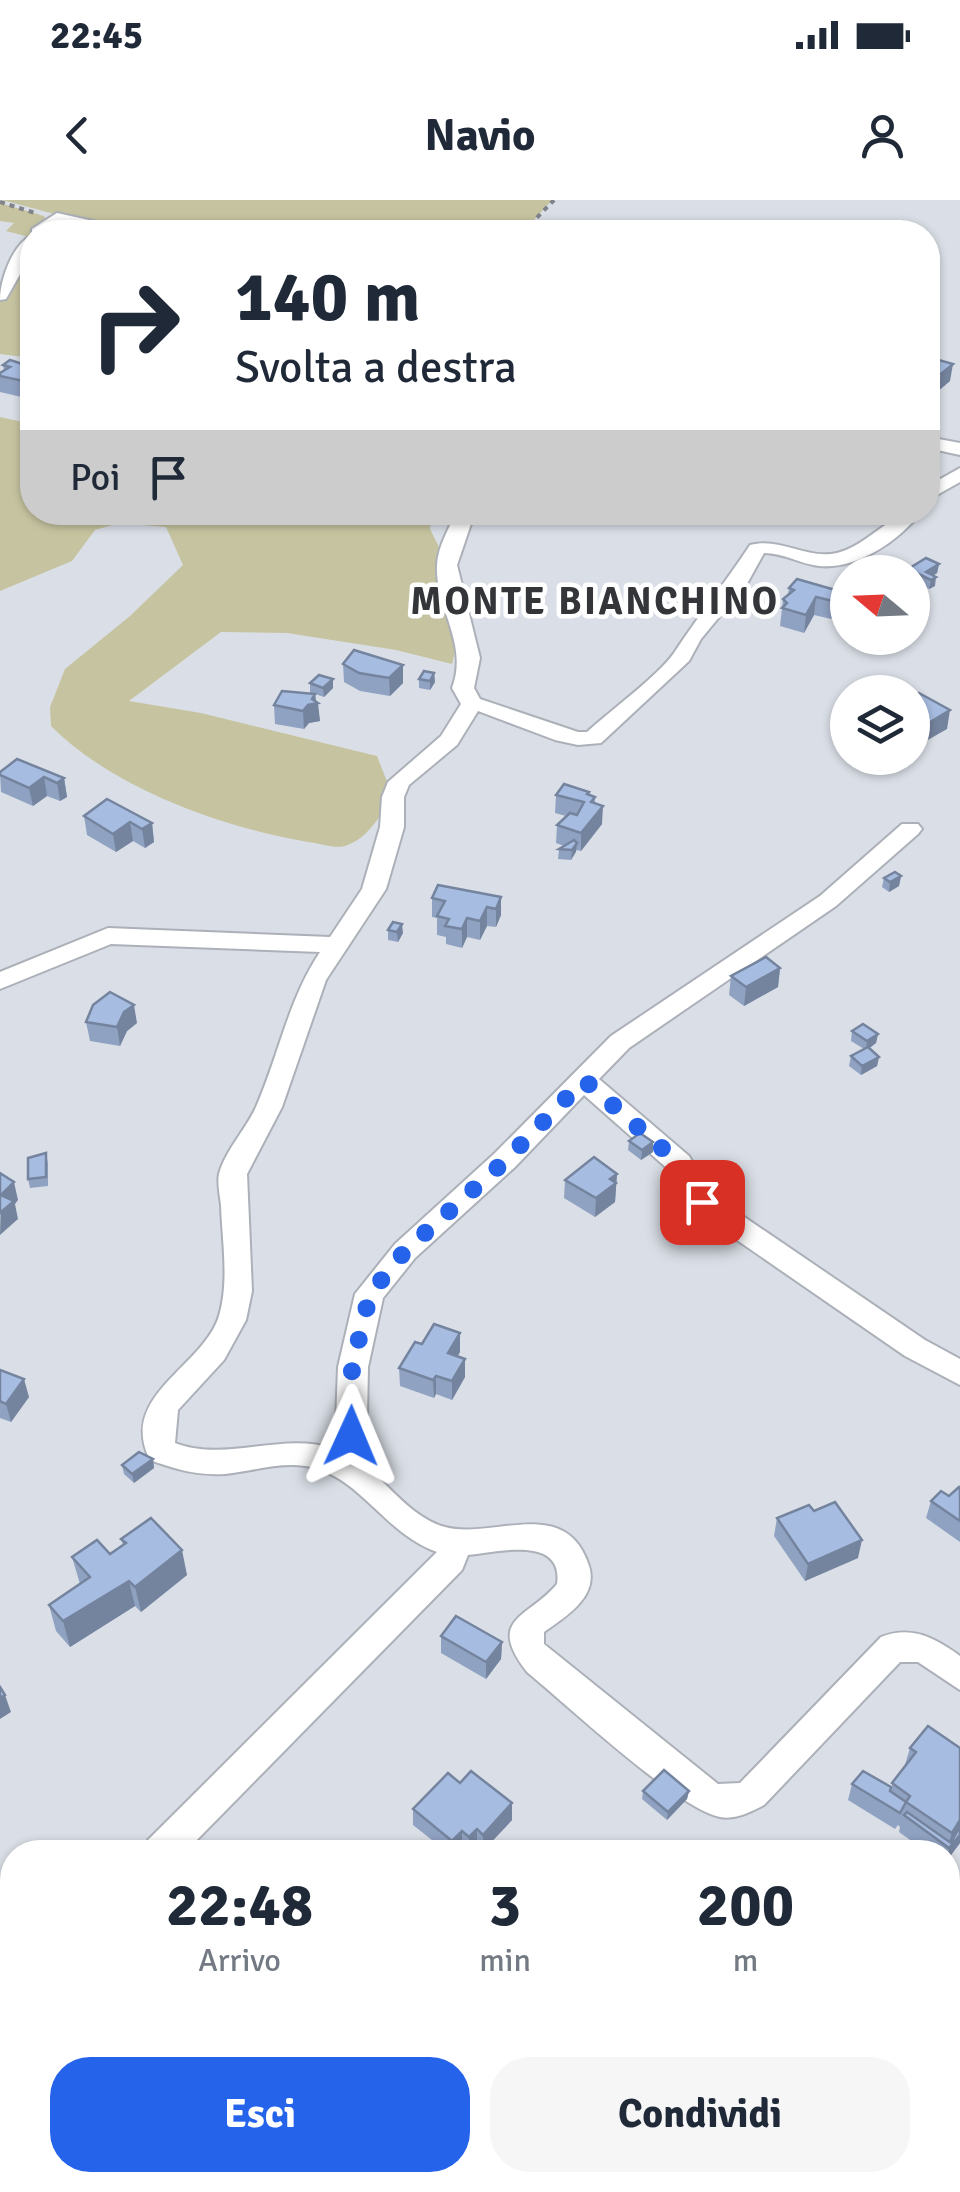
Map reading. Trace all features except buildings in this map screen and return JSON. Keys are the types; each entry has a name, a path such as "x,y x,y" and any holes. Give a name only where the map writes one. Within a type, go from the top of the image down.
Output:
{"street":[{"path":"54,220 68,220"},
{"path":"0,296 20,261"},
{"path":"461,525 446,561 448,588 466,634 470,676 463,688 472,704"},
{"path":"472,704 495,706 570,737 593,738 672,669 691,637 740,578 758,549 774,546 834,560 897,525"},
{"path":"472,704 449,740 399,782 393,797 392,827 374,889 314,980 270,1107 233,1174 238,1291 232,1320 214,1352 174,1390 162,1408 158,1434 161,1451 203,1465 295,1453 324,1457 350,1470 392,1508 436,1538 456,1542 499,1536 536,1538 562,1550 574,1572 573,1585 567,1597 528,1626 528,1648 539,1662 682,1778 718,1802 742,1800 752,1794 893,1647 924,1648 960,1675"},
{"path":"350,1470 352,1367 370,1294 405,1251 506,1160 620,1042 828,901 910,828"},
{"path":"0,981 108,936 336,945"},
{"path":"584,1080 679,1163 702,1202 915,1348 960,1372"},
{"path":"173,1840 451,1560 456,1542"}],"path":[{"path":"535,220 554,200"},
{"path":"0,202 57,218"}],"shaded area":[{"path":"2,200 552,200 534,220 73,219"},
{"path":"0,203 44,216 46,220 20,220 20,235 6,231 14,223 0,221"},
{"path":"20,268 20,356 0,354 0,300"},
{"path":"0,417 20,421 20,525 112,525 95,530 72,561 0,591"},
{"path":"142,525 431,525 446,561 462,624 452,664 396,650 287,633 221,632 129,701 201,713 377,756 393,797 373,826 353,843 332,846 275,835 170,802 106,769 51,726 50,707 65,669 130,616 183,565 166,527"}],"district":[{"name":"MONTE BIANCHINO","path":"595,601"}],"route":[{"path":"351,1436 352,1367 370,1294 405,1251 506,1160 584,1080 679,1163 702,1202"}]}
